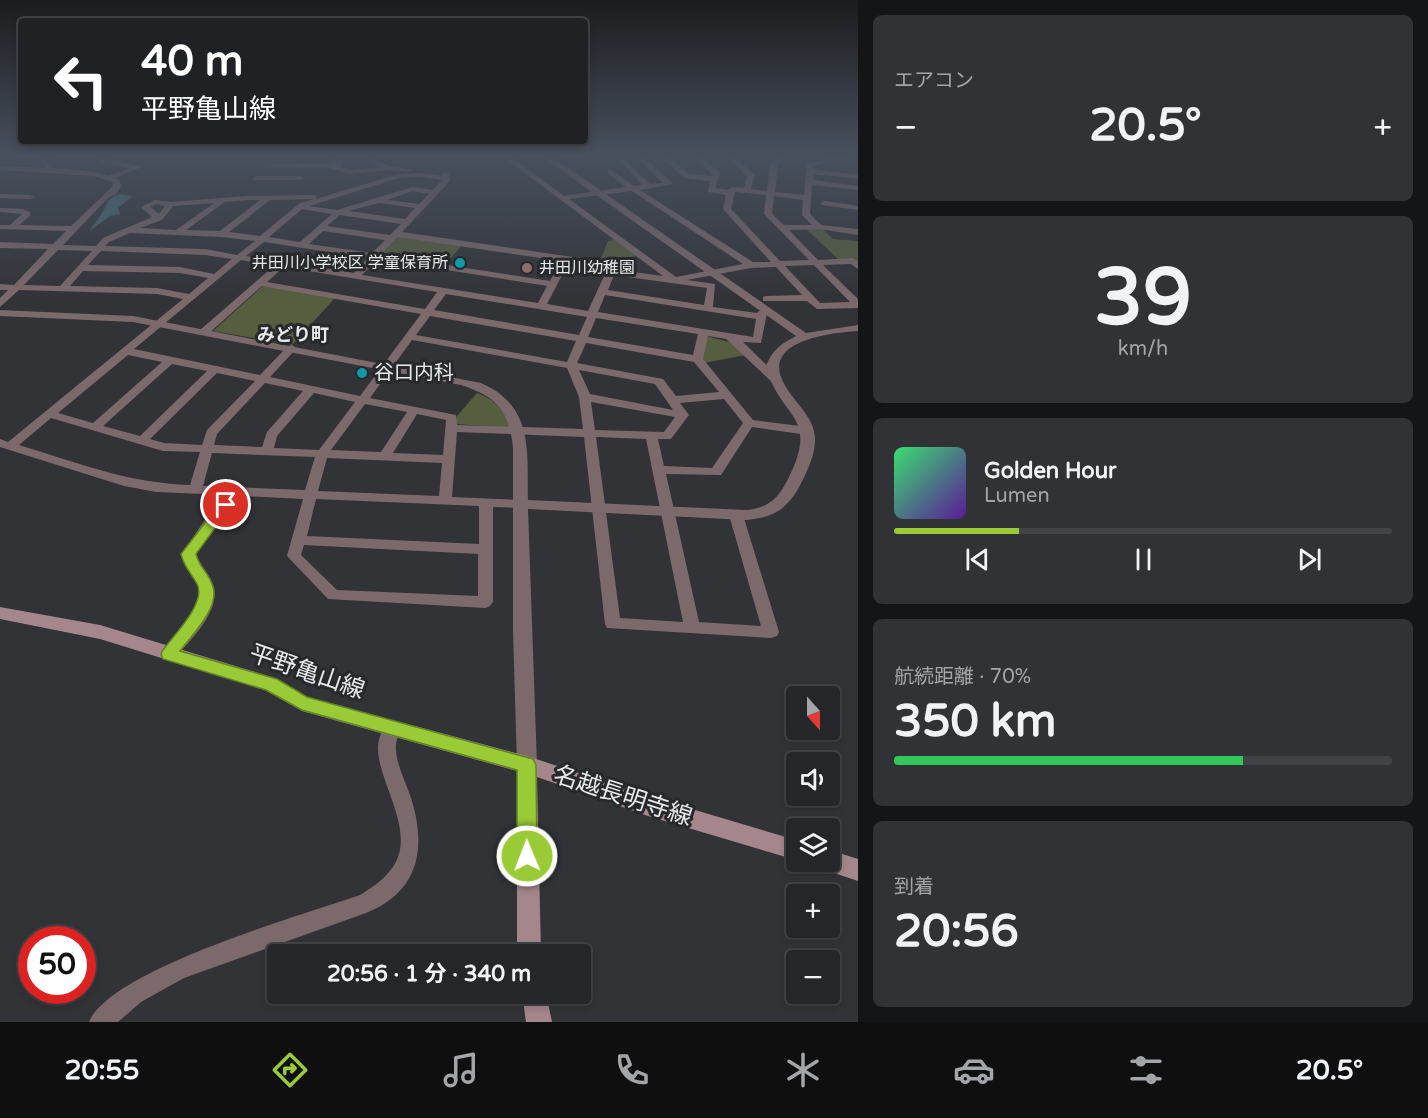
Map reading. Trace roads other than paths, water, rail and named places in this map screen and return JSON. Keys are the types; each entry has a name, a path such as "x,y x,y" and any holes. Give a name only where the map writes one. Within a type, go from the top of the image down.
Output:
{"main road":[{"name":"平野亀山線","path":"0,613 100,632 271,684 302,703 526,765"},
{"name":"名越長明寺線","path":"529,944 526,765 648,806 786,847"},
{"path":"840,864 858,870"},
{"path":"536,1004 539,1022"}],"street":[{"path":"0,304 97,204"},
{"path":"152,204 145,207 159,218"},
{"path":"63,288 108,238 159,218 171,204 175,204"},
{"path":"178,232 218,204"},
{"path":"222,234 261,204"},
{"path":"5,445 50,414 300,207 308,204"},
{"path":"302,245 338,212 366,204"},
{"path":"401,204 421,207"},
{"path":"350,284 424,204"},
{"path":"571,204 673,280 751,265 853,261 858,266"},
{"path":"615,204 804,337"},
{"path":"657,204 751,265"},
{"path":"728,204 727,209 817,306 858,305"},
{"path":"768,204 767,211 781,228 858,305"},
{"path":"807,204 806,215 819,227"},
{"path":"826,204 850,221"},
{"path":"300,207 406,222"},
{"path":"781,228 819,227 850,221 858,208"},
{"path":"0,210 22,211 27,214 12,227"},
{"path":"0,227 71,229"},
{"path":"321,228 600,264 608,271 712,286 708,308"},
{"path":"127,230 222,234 262,239 553,284"},
{"path":"0,245 188,251 240,257 282,264 350,284 428,313 698,359 750,423 808,431"},
{"path":"0,256 11,245"},
{"path":"541,306 566,259"},
{"path":"204,332 282,264"},
{"path":"81,268 180,270 216,277"},
{"path":"608,271 610,274 571,365 585,397 613,624 771,632 736,515"},
{"path":"259,283 350,284 444,290 757,341 762,315 602,292"},
{"path":"0,287 157,291 191,297"},
{"path":"444,290 322,454 294,556 333,595 485,602 486,502"},
{"path":"766,299 809,298"},
{"path":"0,313 105,316 160,323 463,382 489,391 509,407 519,430 526,765"},
{"path":"776,380 773,368 776,357 783,349 804,337 821,332 858,328"},
{"path":"698,359 703,333"},
{"path":"5,445 136,485 736,515 765,513 780,504 802,467 808,452 808,431 802,415 776,380 738,344 717,335"},
{"path":"410,337 659,381 683,415"},
{"path":"196,489 211,433 292,348"},
{"path":"126,351 452,418 445,500"},
{"path":"750,354 763,359 776,357"},
{"path":"95,427 170,360"},
{"path":"142,441 215,369"},
{"path":"267,452 271,435 311,389"},
{"path":"672,399 726,395"},
{"path":"585,397 683,415"},
{"path":"384,457 414,410"},
{"path":"50,414 163,447 448,459"},
{"path":"451,428 667,436 683,415"},
{"path":"658,470 716,472 750,423"},
{"path":"651,436 692,628"},
{"path":"169,654 200,612 207,596 206,585 191,564 189,554 211,521 239,491"},
{"path":"299,540 485,549"},
{"path":"100,1022 133,994 178,969 366,903 394,885 407,860 411,830 388,758 387,745 392,727"}],"water":[{"path":"107,204 123,204 118,208 120,214 110,216 89,231"}],"place":[{"name":"井田川小学校区 学童保育所","path":"460,263"},
{"name":"井田川幼稚園","path":"527,268"},
{"name":"谷口内科","path":"362,373"}],"district":[{"name":"みどり町","path":"293,335"}]}
